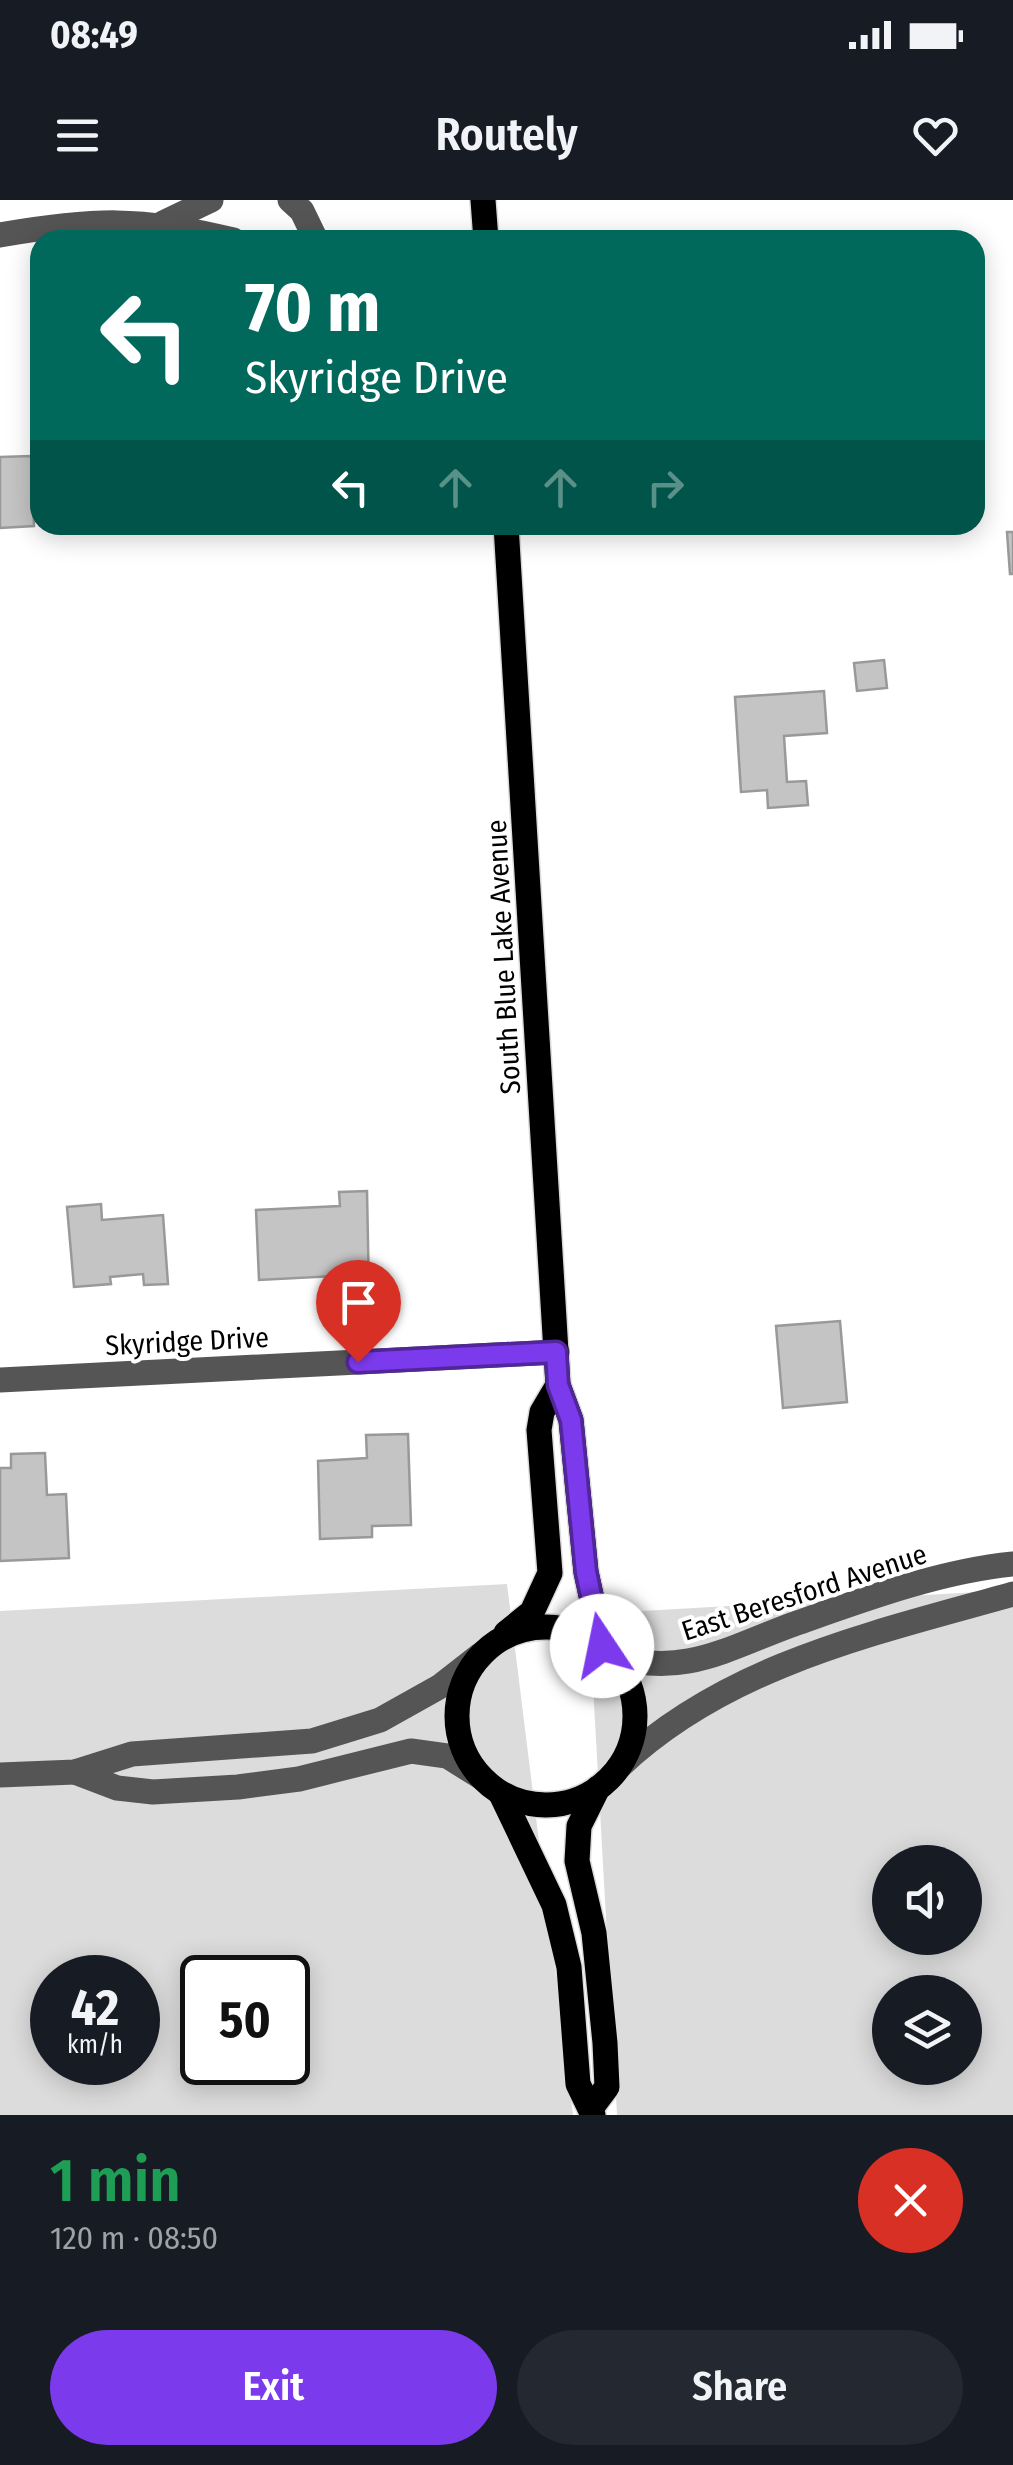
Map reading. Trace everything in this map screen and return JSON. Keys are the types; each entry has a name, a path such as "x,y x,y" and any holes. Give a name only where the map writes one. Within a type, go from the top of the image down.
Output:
{"main road":[{"path":"482,200 485,230"},
{"name":"South Blue Lake Avenue","path":"507,535 558,1385 571,1420 586,1572 607,1651"},
{"name":"South Blue Lake Avenue","path":"490,1647 532,1612 550,1573 539,1430 542,1412 558,1385"},
{"path":"501,1794 550,1805 575,1800 598,1788 619,1767 632,1740 636,1712 629,1683 607,1651 578,1632 552,1626 525,1629 490,1647 465,1677 457,1702 457,1729 464,1754 479,1776 501,1794 554,1906 570,1967 578,2084 592,2111"},
{"path":"592,2111 607,2086 605,2044 594,1932 577,1860 579,1826 598,1788"}],"street":[{"path":"163,222 210,200"},
{"path":"290,200 302,211 311,230"},
{"path":"0,235 79,221 163,222 194,230"},
{"name":"Skyridge Drive","path":"0,1380 556,1352"},
{"name":"East Beresford Avenue","path":"607,1651 640,1664 693,1663 798,1622 980,1567 1013,1564"},
{"path":"619,1767 659,1729 782,1664 1013,1594"},
{"path":"0,1775 75,1772 132,1754 312,1741 380,1720 438,1688 490,1647"},
{"path":"75,1772 116,1788 153,1792 300,1779 410,1751 448,1756 479,1776"}],"shaded area":[{"path":"507,1584 573,2115 0,2115 0,1611"},
{"path":"1013,1590 1013,2115 617,2115 589,1614"}],"building":[{"path":"30,456 30,526 0,528 0,457"},
{"path":"1007,532 1013,532 1013,574 1010,574"},
{"path":"884,660 887,688 857,691 854,663"},
{"path":"824,691 827,733 784,736 787,782 806,781 808,805 768,808 767,790 741,792 735,697"},
{"path":"367,1191 369,1293 335,1295 335,1276 259,1280 256,1210 340,1206 339,1192"},
{"path":"101,1204 102,1220 163,1215 168,1284 144,1285 143,1274 110,1277 111,1284 74,1287 67,1207"},
{"path":"840,1321 847,1402 783,1408 776,1326"},
{"path":"408,1434 411,1525 372,1526 372,1537 320,1539 318,1461 367,1458 366,1435"},
{"path":"45,1453 47,1495 66,1494 69,1558 0,1561 0,1468 11,1468 11,1454"}],"route":[{"path":"358,1362 556,1352 558,1385 571,1420 586,1572 602,1646"}]}
